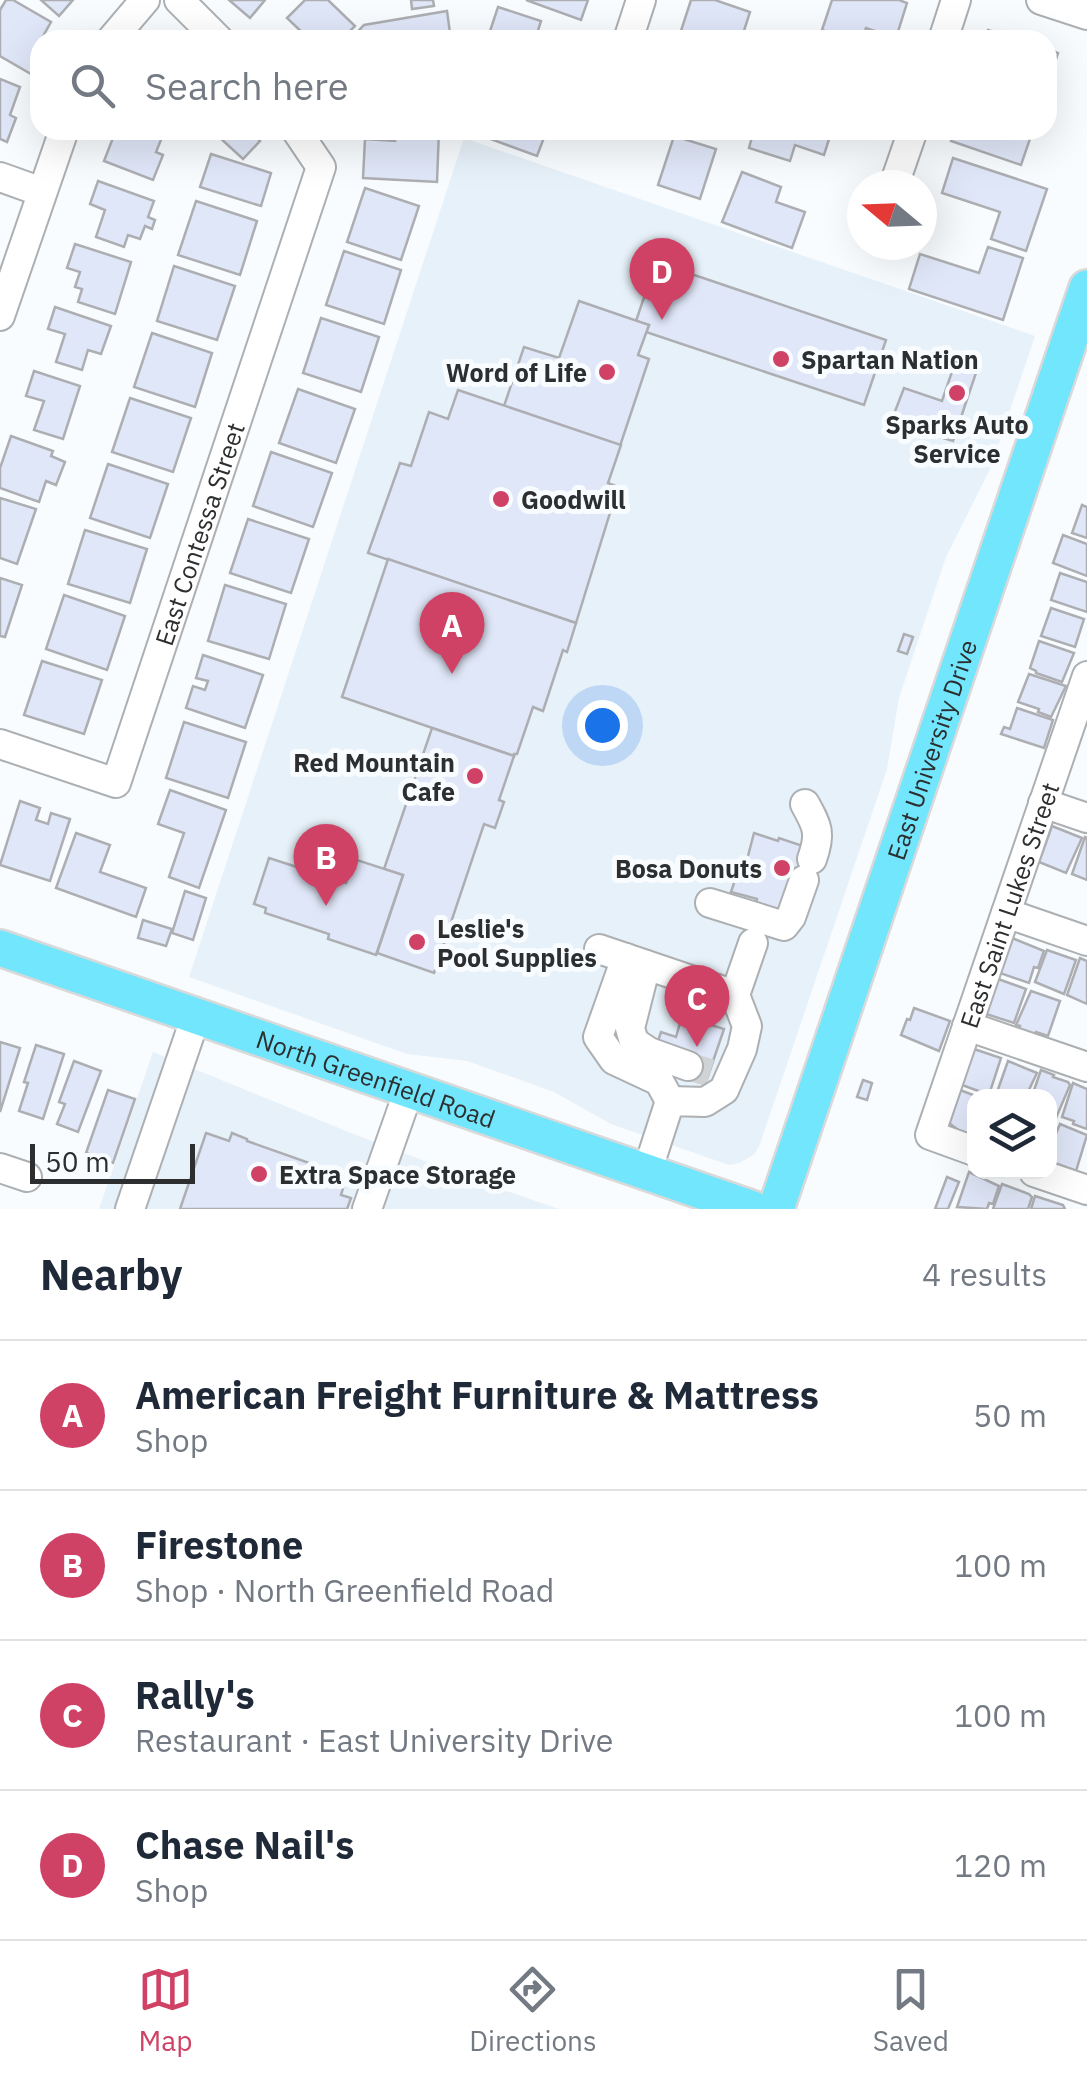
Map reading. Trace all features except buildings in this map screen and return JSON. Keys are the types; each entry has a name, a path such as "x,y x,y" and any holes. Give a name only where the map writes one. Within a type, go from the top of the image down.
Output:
{"main road":[{"name":"East University Drive","path":"776,1209 1087,288"},
{"name":"North Greenfield Road","path":"0,948 753,1209"}],"street":[{"path":"120,30 145,0"},
{"path":"179,0 209,30"},
{"path":"631,30 641,0"},
{"path":"946,30 956,0"},
{"path":"1041,0 1087,15"},
{"path":"0,316 60,140"},
{"name":"East Contessa Street","path":"0,744 116,784 322,166 303,140"},
{"path":"899,170 909,140"},
{"path":"0,177 42,192"},
{"name":"East Saint Lukes Street","path":"967,1148 930,1135 1085,688"},
{"path":"1044,803 1087,818"},
{"path":"710,903 784,926 791,917 819,838 805,804"},
{"path":"1006,913 1087,941"},
{"path":"709,1072 742,1049 748,1026 735,996 753,944"},
{"path":"598,949 735,996"},
{"path":"636,962 630,1028 634,1042 649,1052 709,1072 724,1090 704,1102 670,1101"},
{"path":"636,962 598,1037 614,1060 660,1080 670,1101 646,1172"},
{"path":"130,1209 196,1016"},
{"path":"967,1026 1087,1067"},
{"path":"367,1209 409,1090"},
{"path":"1055,1179 1087,1190"}],"shaded area":[{"path":"463,140 1035,336 991,467 946,557 899,698 887,769 755,1154 729,1165 611,1124 554,1092 467,1061 407,1054 189,977"},
{"path":"153,1052 346,1131 559,1209 99,1209"}],"tunnel":[{"path":"688,1066 710,1073"}],"place":[{"name":"Chase Nail's","path":"662,320"},
{"name":"Spartan Nation","path":"781,359"},
{"name":"Word of Life","path":"607,372"},
{"name":"Sparks Auto Service","path":"957,393"},
{"name":"Goodwill","path":"501,499"},
{"name":"American Freight Furniture & Mattress","path":"452,674"},
{"name":"Red Mountain Cafe","path":"475,776"},
{"name":"Bosa Donuts","path":"782,868"},
{"name":"Firestone","path":"326,906"},
{"name":"Leslie's Pool Supplies","path":"417,942"},
{"name":"Rally's","path":"697,1047"},
{"name":"Extra Space Storage","path":"259,1174"}]}
